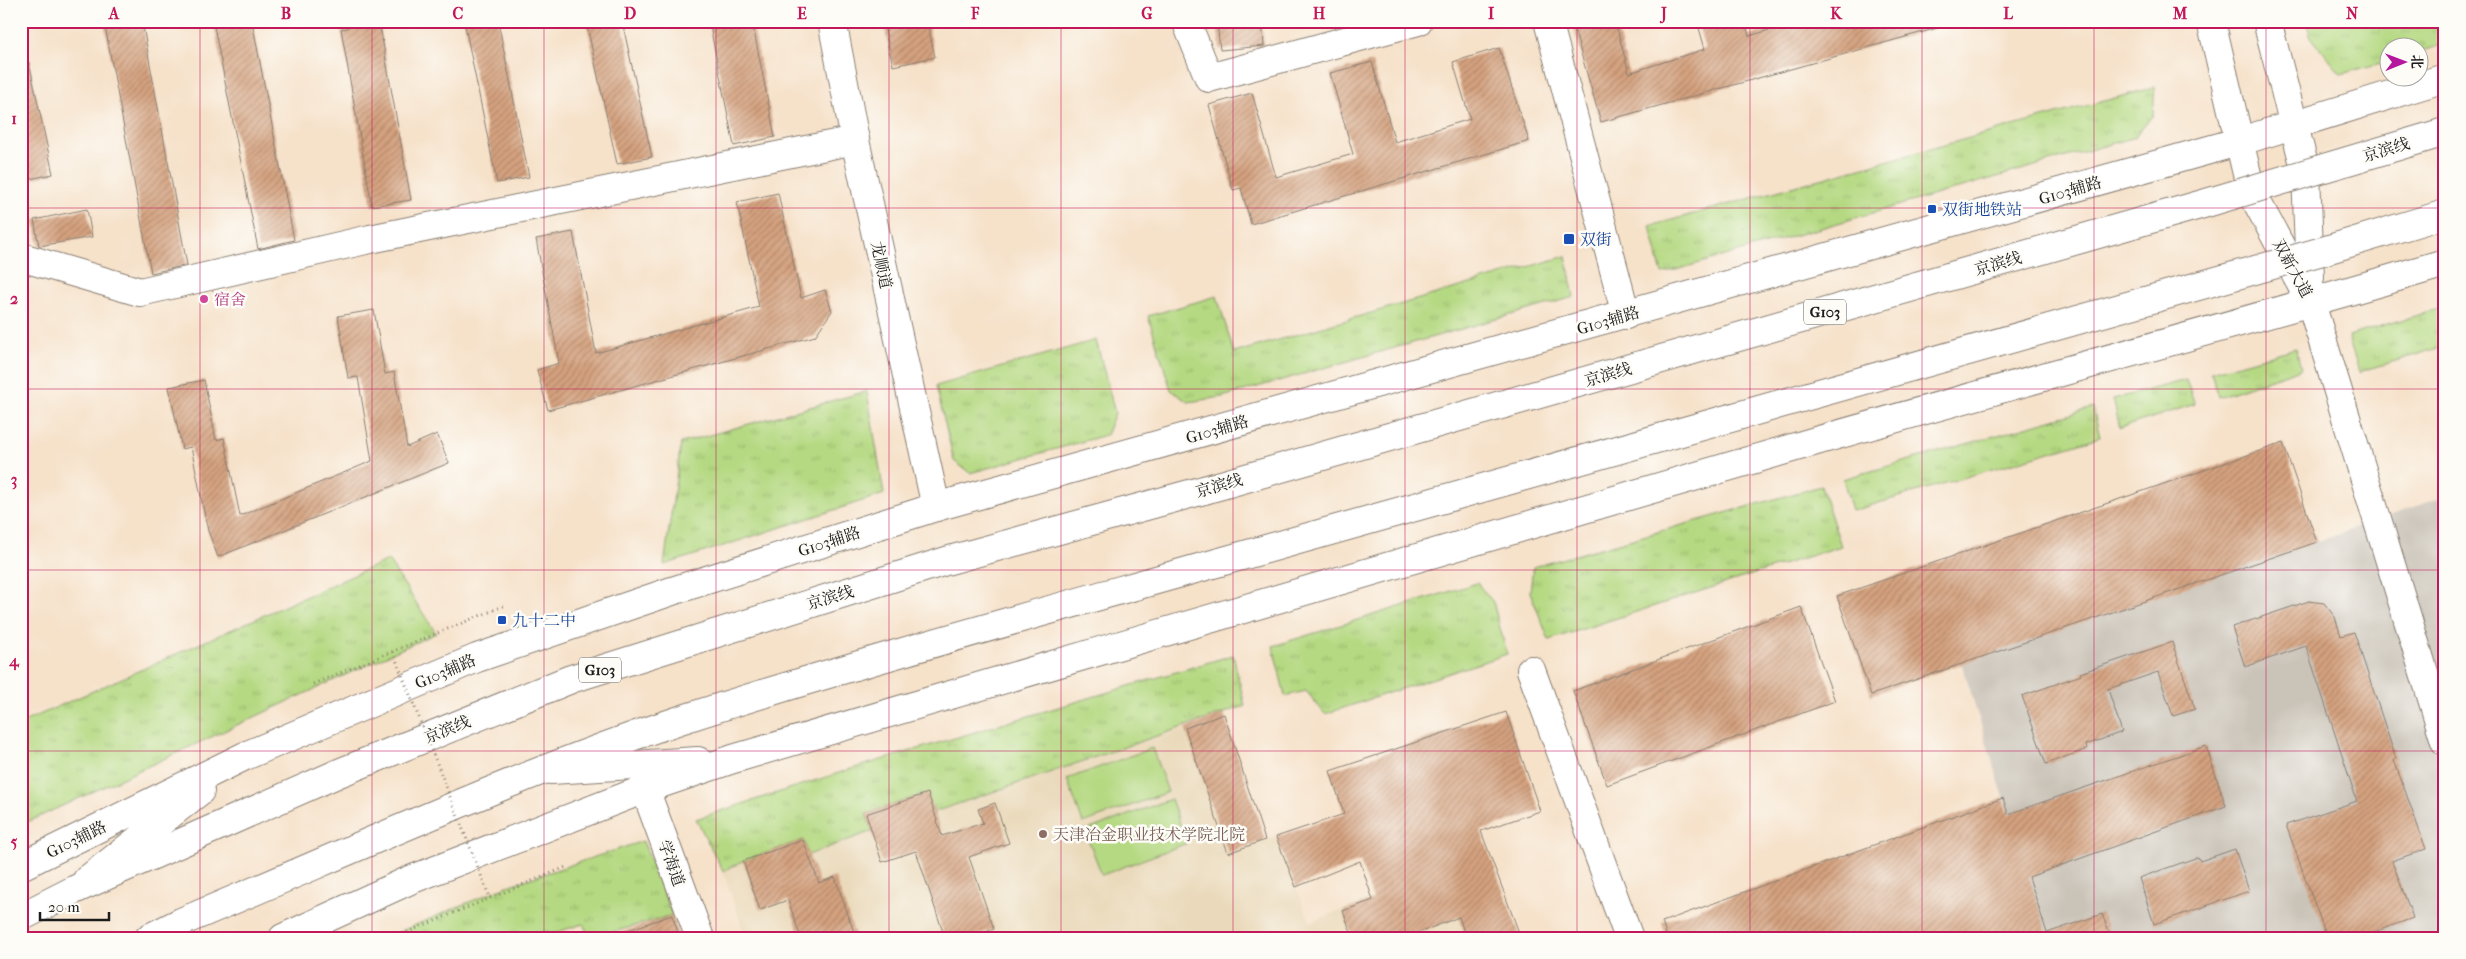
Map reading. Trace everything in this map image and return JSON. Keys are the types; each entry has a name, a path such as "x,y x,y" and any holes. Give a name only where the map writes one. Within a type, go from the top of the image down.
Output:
{"main road":[{"name":"龙顺道","path":"832,21 855,140 936,507"},
{"path":"1186,21 1209,78 1418,21"},
{"path":"1548,21 1626,315"},
{"name":"双新大道","path":"2211,21 2241,141 2251,191 2311,303"},
{"name":"双新大道","path":"2267,21 2306,172 2311,303"},
{"name":"G103辅路","path":"21,866 245,756 477,658 672,591 936,507 2241,141 2445,78"},
{"name":"京滨线","path":"21,917 74,890 340,773 571,679 946,561 1204,490 2203,204 2445,132"},
{"path":"21,257 140,292 370,239 855,140"},
{"path":"149,938 542,770 682,720 902,653 2268,266 2445,214"},
{"path":"284,938 410,880 645,789 733,759 1824,439 2183,337 2311,303 2445,263"},
{"path":"2311,303 2445,741"},
{"path":"1531,670 1629,938"},
{"path":"74,890 245,756"},
{"path":"542,770 733,759"},
{"name":"学海道","path":"645,789 700,938"}],"path":[{"path":"313,684 506,605"},
{"path":"393,652 490,898"},
{"path":"393,938 566,868"}],"shaded area":[{"path":"2445,496 2445,938 2048,938 1962,664"},
{"name":"天津冶金职业技术学院北院","path":"1185,728 1228,853 1276,837 1310,922 1490,855 1521,938 746,938 723,871 743,861 803,840 808,855 872,831 866,814 928,793 934,812"}],"green space":[{"path":"2306,21 2445,21 2445,44 2428,49 2428,38 2378,38 2378,64 2341,74 2311,37"},
{"path":"2155,87 2153,115 2135,137 1662,274 1650,226"},
{"path":"1566,256 1574,297 1222,397 1188,402 1171,390 1148,316 1217,296 1234,353"},
{"path":"2445,307 2445,346 2359,372 2348,336"},
{"path":"1096,340 1115,413 1106,435 970,473 954,461 936,386"},
{"path":"2296,348 2301,369 2218,397 2211,372"},
{"path":"2186,380 2195,404 2120,428 2113,399"},
{"path":"867,391 884,494 664,565 681,443"},
{"path":"2093,408 2100,437 1852,511 1843,479"},
{"path":"1821,486 1841,546 1549,640 1530,592 1533,567"},
{"path":"388,560 436,633 21,825 21,723"},
{"path":"1477,583 1493,602 1507,654 1325,714 1306,691 1285,696 1273,646"},
{"path":"1233,655 1245,706 934,812 927,793 866,814 872,831 808,855 803,840 743,861 723,871 696,819 851,769"},
{"path":"1152,748 1168,792 1083,823 1067,779"},
{"path":"1171,799 1187,843 1102,875 1085,831"},
{"path":"643,841 672,915 593,938 590,938 583,924 538,938 385,938 507,886"}],"building":[{"path":"104,21 142,21 187,265 151,273"},
{"path":"213,21 252,21 294,240 258,249"},
{"path":"346,21 379,21 411,200 372,206 341,29 348,28"},
{"path":"464,21 498,21 529,177 497,183"},
{"path":"586,21 622,21 652,157 617,164"},
{"path":"709,21 752,21 775,137 734,146"},
{"path":"883,21 927,21 935,57 893,66"},
{"path":"1217,21 1262,21 1264,46 1220,50"},
{"path":"1601,21 1615,21 1629,73 1705,49 1697,21 1745,21 1749,36 1800,21 1940,21 1941,27 1601,122 1574,29"},
{"path":"1499,48 1529,141 1251,224 1241,188 1233,190 1209,105 1252,93 1276,177 1353,154 1330,73 1372,62 1395,142 1470,119 1453,62"},
{"path":"29,62 53,174 21,181 21,63"},
{"path":"778,193 801,298 825,290 832,311 815,336 548,410 537,370 559,363 536,239 573,232 596,353 759,307 737,202"},
{"path":"87,209 92,237 39,246 34,220"},
{"path":"374,310 385,374 394,372 407,447 437,434 449,463 218,557 208,531 191,447 182,449 169,387 204,380 216,440 224,438 240,516 372,461 358,377 348,378 338,316"},
{"path":"2283,443 2317,542 1871,695 1837,596"},
{"path":"2309,601 2324,603 2335,617 2341,636 2354,632 2396,759 2394,760 2426,849 2392,861 2413,918 2358,938 2327,938 2286,825 2357,801 2306,646 2245,667 2232,627"},
{"path":"1801,607 1835,701 1607,785 1573,691"},
{"path":"2172,642 2195,709 2173,716 2158,672 2108,689 2122,732 2086,745 2087,749 2046,764 2022,696 2081,675 2080,673"},
{"path":"1506,712 1540,811 1481,831 1521,938 1466,938 1459,917 1405,938 1353,938 1343,911 1373,900 1360,861 1296,887 1276,837 1344,814 1330,771"},
{"path":"1224,714 1265,840 1228,853 1185,728"},
{"path":"2206,746 2226,806 2029,877 2047,933 2102,914 2111,938 1667,938 1662,922 2003,798 2008,814"},
{"path":"928,793 942,836 983,823 978,809 995,803 1009,843 969,857 994,929 970,938 945,938 916,851 882,862 866,814"},
{"path":"803,840 819,883 835,877 856,938 801,938 788,900 760,910 743,861"},
{"path":"2235,849 2249,891 2154,924 2139,878 2198,857 2200,861"},
{"path":"672,915 680,938 615,938 614,935"}],"place":[{"name":"双街地铁站","path":"1932,209"},
{"name":"双街","path":"1569,239"},
{"name":"宿舍","path":"204,299"},
{"name":"九十二中","path":"502,620"},
{"name":"天津冶金职业技术学院北院","path":"1043,834"}]}
